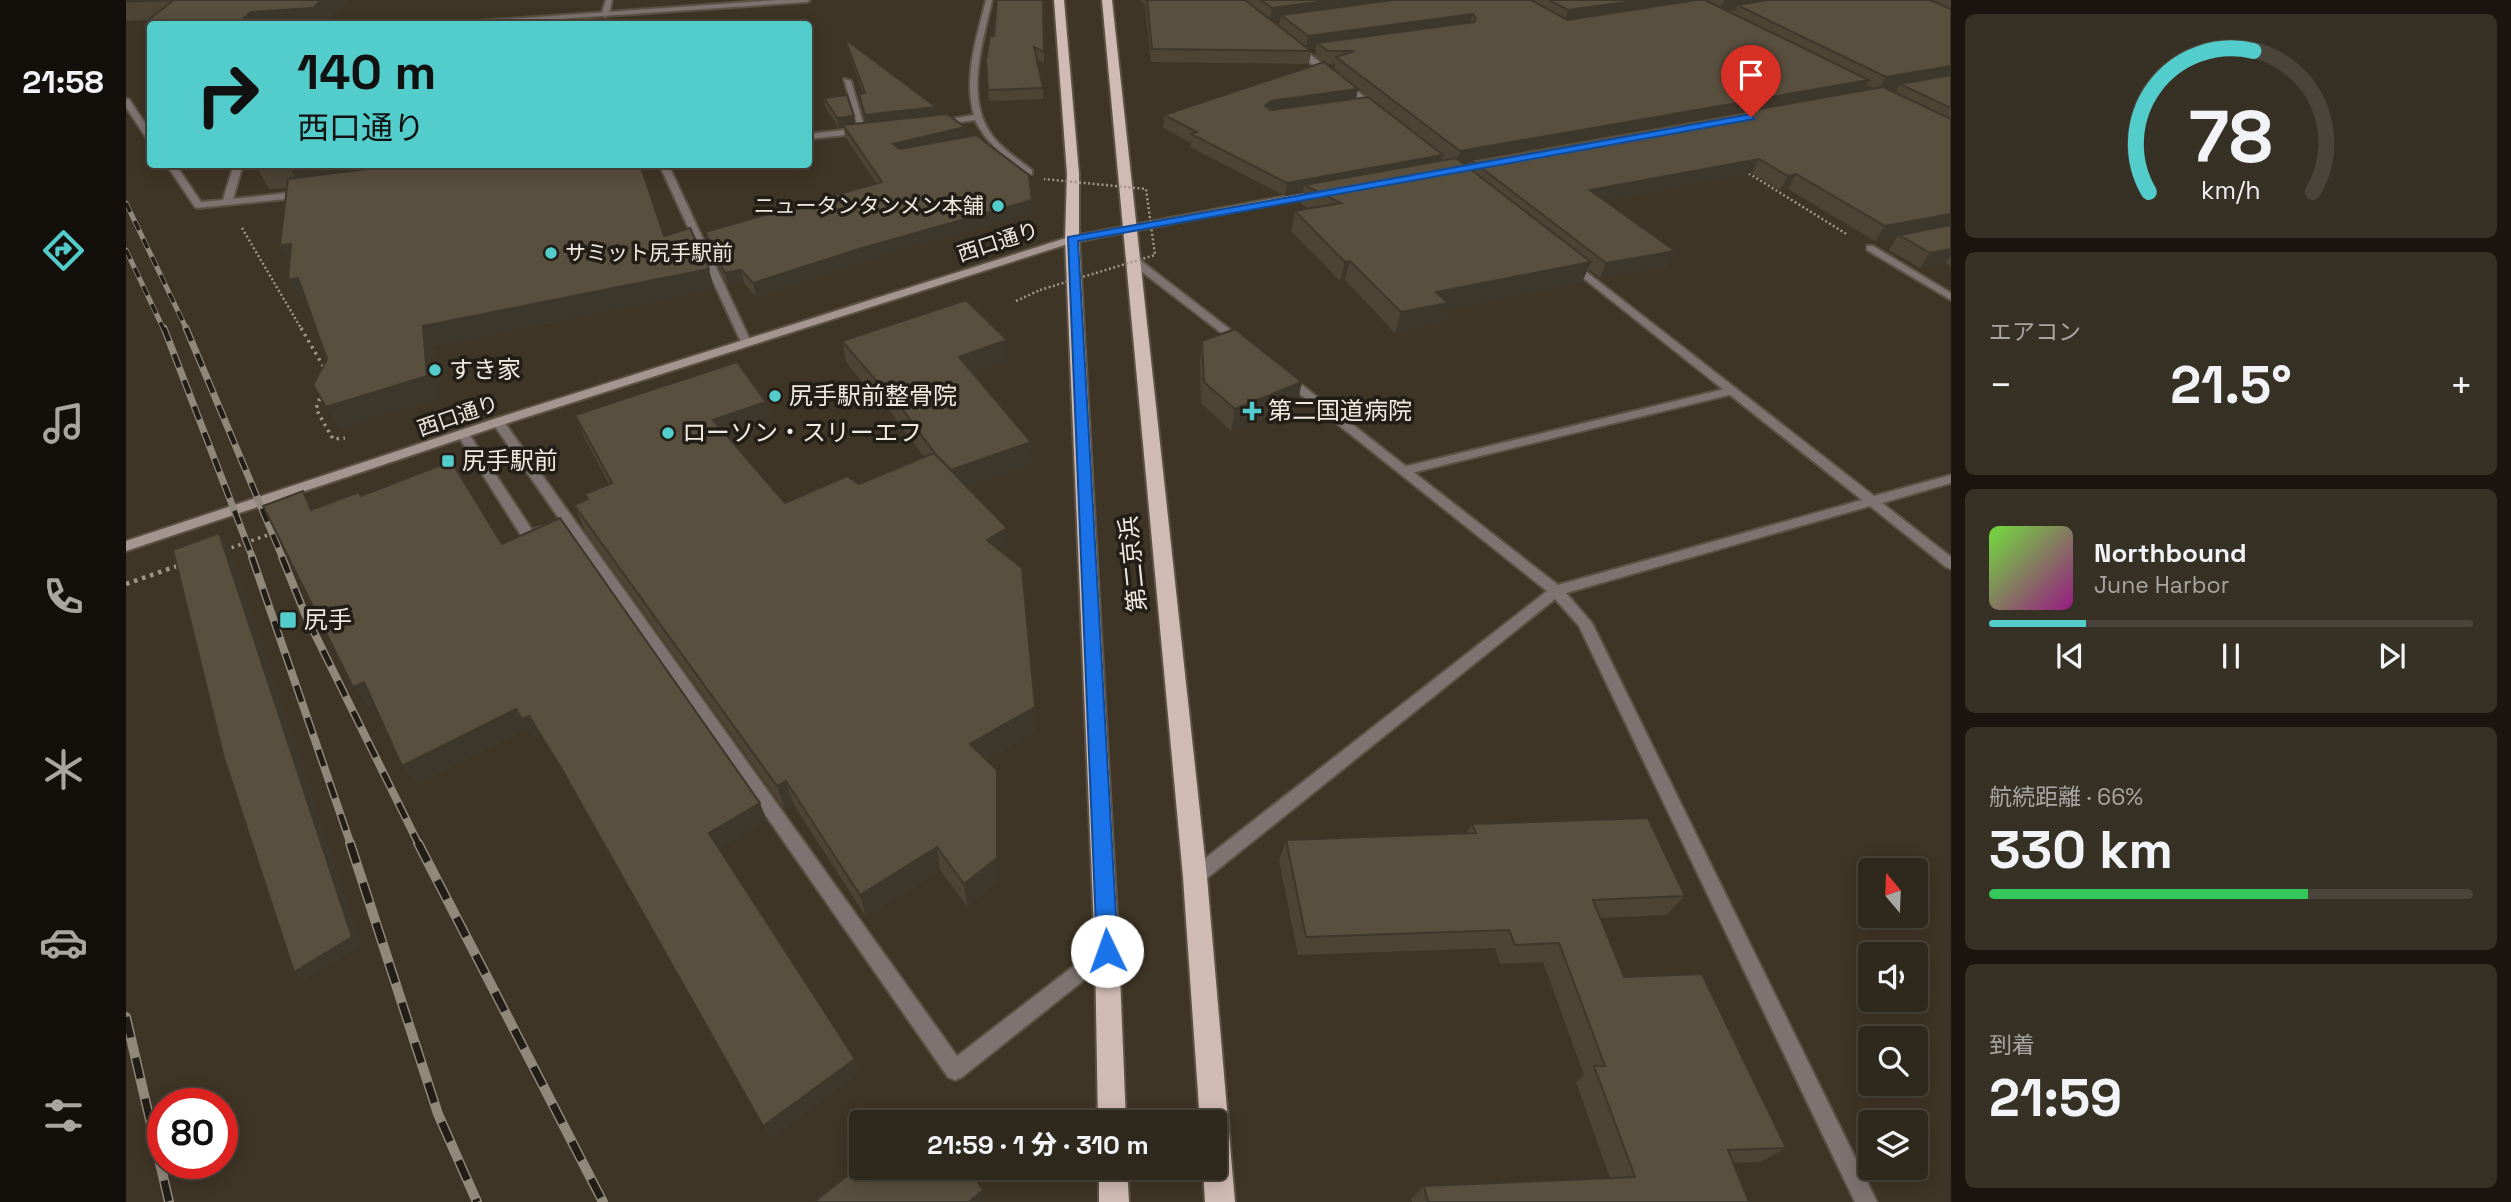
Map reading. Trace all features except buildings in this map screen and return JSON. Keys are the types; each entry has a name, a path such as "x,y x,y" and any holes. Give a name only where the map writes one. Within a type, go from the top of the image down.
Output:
{"highway":[{"name":"第二京浜","path":"1059,0 1073,174 1072,239 1107,951 1112,1110"},
{"name":"第二京浜","path":"1107,0 1195,877 1213,1110"},
{"path":"1113,1180 1114,1202"},
{"path":"1218,1180 1220,1202"}],"main road":[{"name":"西口通り","path":"126,546 498,422 1072,239 1330,191"}],"street":[{"path":"607,21 605,15 609,0"},
{"path":"512,21 807,0"},
{"path":"989,0 974,77 978,117 992,139 1029,172"},
{"path":"1284,39 1389,120"},
{"path":"1302,53 1315,51"},
{"path":"847,81 863,131"},
{"path":"126,101 147,132"},
{"path":"1356,106 1368,104"},
{"path":"927,123 978,117"},
{"path":"812,137 876,129"},
{"path":"979,142 992,139"},
{"path":"173,168 198,205 310,194"},
{"path":"227,203 238,168"},
{"path":"665,168 746,342"},
{"path":"1870,248 1883,245"},
{"path":"1870,248 1951,297"},
{"path":"1562,256 1951,564"},
{"path":"1132,259 1257,355"},
{"path":"1278,372 1407,470 1556,591 1586,623 1867,1202"},
{"path":"1407,470 1733,391"},
{"path":"498,422 955,1070 1107,951"},
{"path":"463,434 528,537 568,521"},
{"path":"1195,877 1556,591 1951,479"}],"path":[{"path":"1744,170 1870,248"},
{"path":"1016,301 1040,290 1155,255 1146,188 1044,179"},
{"path":"227,203 328,375"},
{"path":"324,387 316,409 333,439 347,438"},
{"path":"216,553 281,531"},
{"path":"126,584 191,562"}],"railway":[{"path":"126,203 187,330"},
{"path":"126,250 164,330"},
{"path":"164,328 253,559"},
{"path":"186,328 283,559"},
{"path":"252,557 351,845"},
{"path":"282,557 305,614 418,844"},
{"path":"350,843 438,1114 477,1202"},
{"path":"418,844 603,1202"},
{"path":"126,1017 169,1202"}],"place":[{"name":"ニュータンタンメン本舗","path":"998,206"},
{"name":"サミット尻手駅前","path":"551,253"},
{"name":"すき家","path":"435,370"},
{"name":"尻手駅前整骨院","path":"775,396"},
{"name":"第二国道病院","path":"1252,411"},
{"name":"ローソン・スリーエフ","path":"668,433"},
{"name":"尻手駅前","path":"448,461"},
{"name":"尻手","path":"288,620"}],"route":[{"path":"1107,951 1072,239 1751,117"}]}
